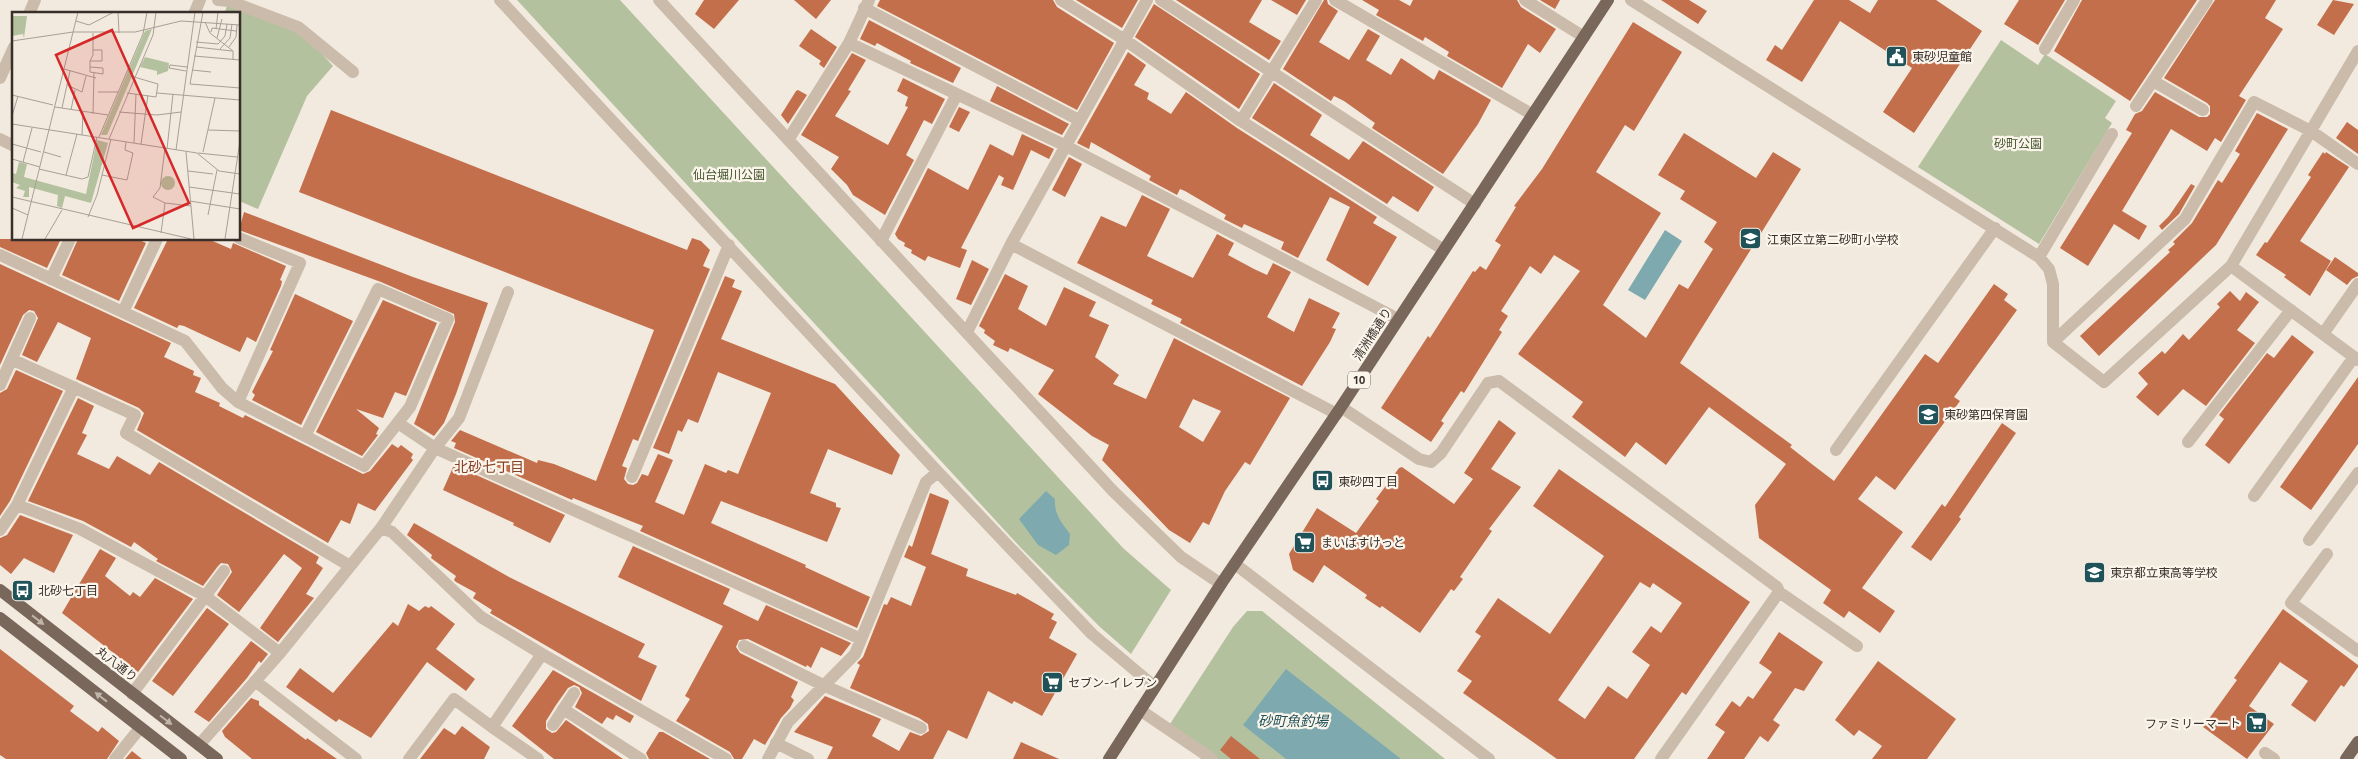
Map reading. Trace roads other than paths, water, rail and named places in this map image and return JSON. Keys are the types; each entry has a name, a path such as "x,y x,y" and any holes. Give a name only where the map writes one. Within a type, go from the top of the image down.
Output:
{"main road":[{"name":"清洲橋通り","path":"1110,759 1221,584 1339,410 1608,0"},
{"name":"丸八通り","path":"0,590 217,759"},
{"path":"0,618 181,759"},
{"path":"2346,759 2358,742"}],"street":[{"path":"30,12 35,0"},
{"path":"195,12 200,0"},
{"path":"219,0 229,1 298,27 353,72"},
{"path":"500,0 938,472 1092,634 1154,687"},
{"path":"659,0 1113,491 1181,556 1221,584"},
{"path":"1061,0 1125,40 1241,121 1444,250"},
{"path":"967,332 1064,145 1146,0"},
{"path":"1161,0 1475,204"},
{"path":"1241,121 1270,71 1316,0"},
{"path":"1335,0 1533,115"},
{"path":"1525,0 1584,37"},
{"path":"1631,0 2039,257 2049,269 2053,284 2053,342"},
{"path":"2045,49 2074,0"},
{"path":"2136,106 2207,0"},
{"path":"788,140 849,43 867,4 1079,120"},
{"path":"849,43 1064,145 1398,319"},
{"path":"0,78 12,51"},
{"path":"2053,342 2104,382 2231,266 2358,51"},
{"path":"2153,81 2203,110"},
{"path":"881,241 958,94"},
{"path":"2053,342 2185,219 2254,102 2311,131 2358,164"},
{"path":"2039,257 2112,134"},
{"path":"0,139 12,145"},
{"path":"1836,450 1994,228"},
{"path":"238,402 300,263 240,238"},
{"path":"51,278 70,240"},
{"path":"123,312 157,240"},
{"path":"1011,244 1339,410 1419,459 1431,462 1440,454 1488,382 1499,381 1777,586 1779,592 1857,646"},
{"path":"632,477 729,245"},
{"path":"0,255 185,341 222,388 238,402 364,466 410,407 448,319 378,289 305,436"},
{"path":"2231,266 2356,358 2254,496"},
{"path":"2323,334 2358,284"},
{"path":"199,745 280,653 381,528 435,448 459,418 508,292"},
{"path":"2188,442 2291,310"},
{"path":"0,385 13,360 30,318"},
{"path":"13,360 135,415 126,433 350,566"},
{"path":"0,530 17,505 74,387"},
{"path":"398,423 435,448 861,639"},
{"path":"768,759 788,722 855,654 926,482 938,472"},
{"path":"2309,540 2358,473"},
{"path":"17,505 80,529 205,596 280,653"},
{"path":"381,528 392,532 481,617 726,759"},
{"path":"2327,554 2291,603 2358,651"},
{"path":"1235,564 1489,759"},
{"path":"132,694 224,571"},
{"path":"1662,759 1779,592"},
{"path":"744,646 825,686 921,728"},
{"path":"492,727 542,654"},
{"path":"255,681 356,759"},
{"path":"553,725 574,693"},
{"path":"408,759 454,699 538,759"},
{"path":"563,709 641,759"},
{"path":"1140,710 1212,759"},
{"path":"115,759 140,728"},
{"path":"776,743 808,759"}],"water":[{"path":"1665,230 1682,241 1645,300 1628,290"},
{"path":"1046,491 1055,499 1057,514 1070,534 1069,545 1056,555 1038,545 1019,519"},
{"name":"砂町魚釣場","path":"1286,669 1401,759 1286,759 1243,725"}],"place":[{"name":"東砂児童館","path":"1896,56"},
{"name":"江東区立第二砂町小学校","path":"1751,239"},
{"name":"東砂第四保育園","path":"1928,414"},
{"name":"東砂四丁目","path":"1322,481"},
{"name":"まいばすけっと","path":"1305,542"},
{"name":"東京都立東高等学校","path":"2094,572"},
{"name":"北砂七丁目","path":"22,590"},
{"name":"セブン-イレブン","path":"1052,682"},
{"name":"ファミリーマート","path":"2257,723"}],"district":[{"name":"北砂七丁目","path":"489,466"}],"park label":[{"name":"砂町公園","path":"2018,143"},
{"name":"仙台堀川公園","path":"729,174"}]}
